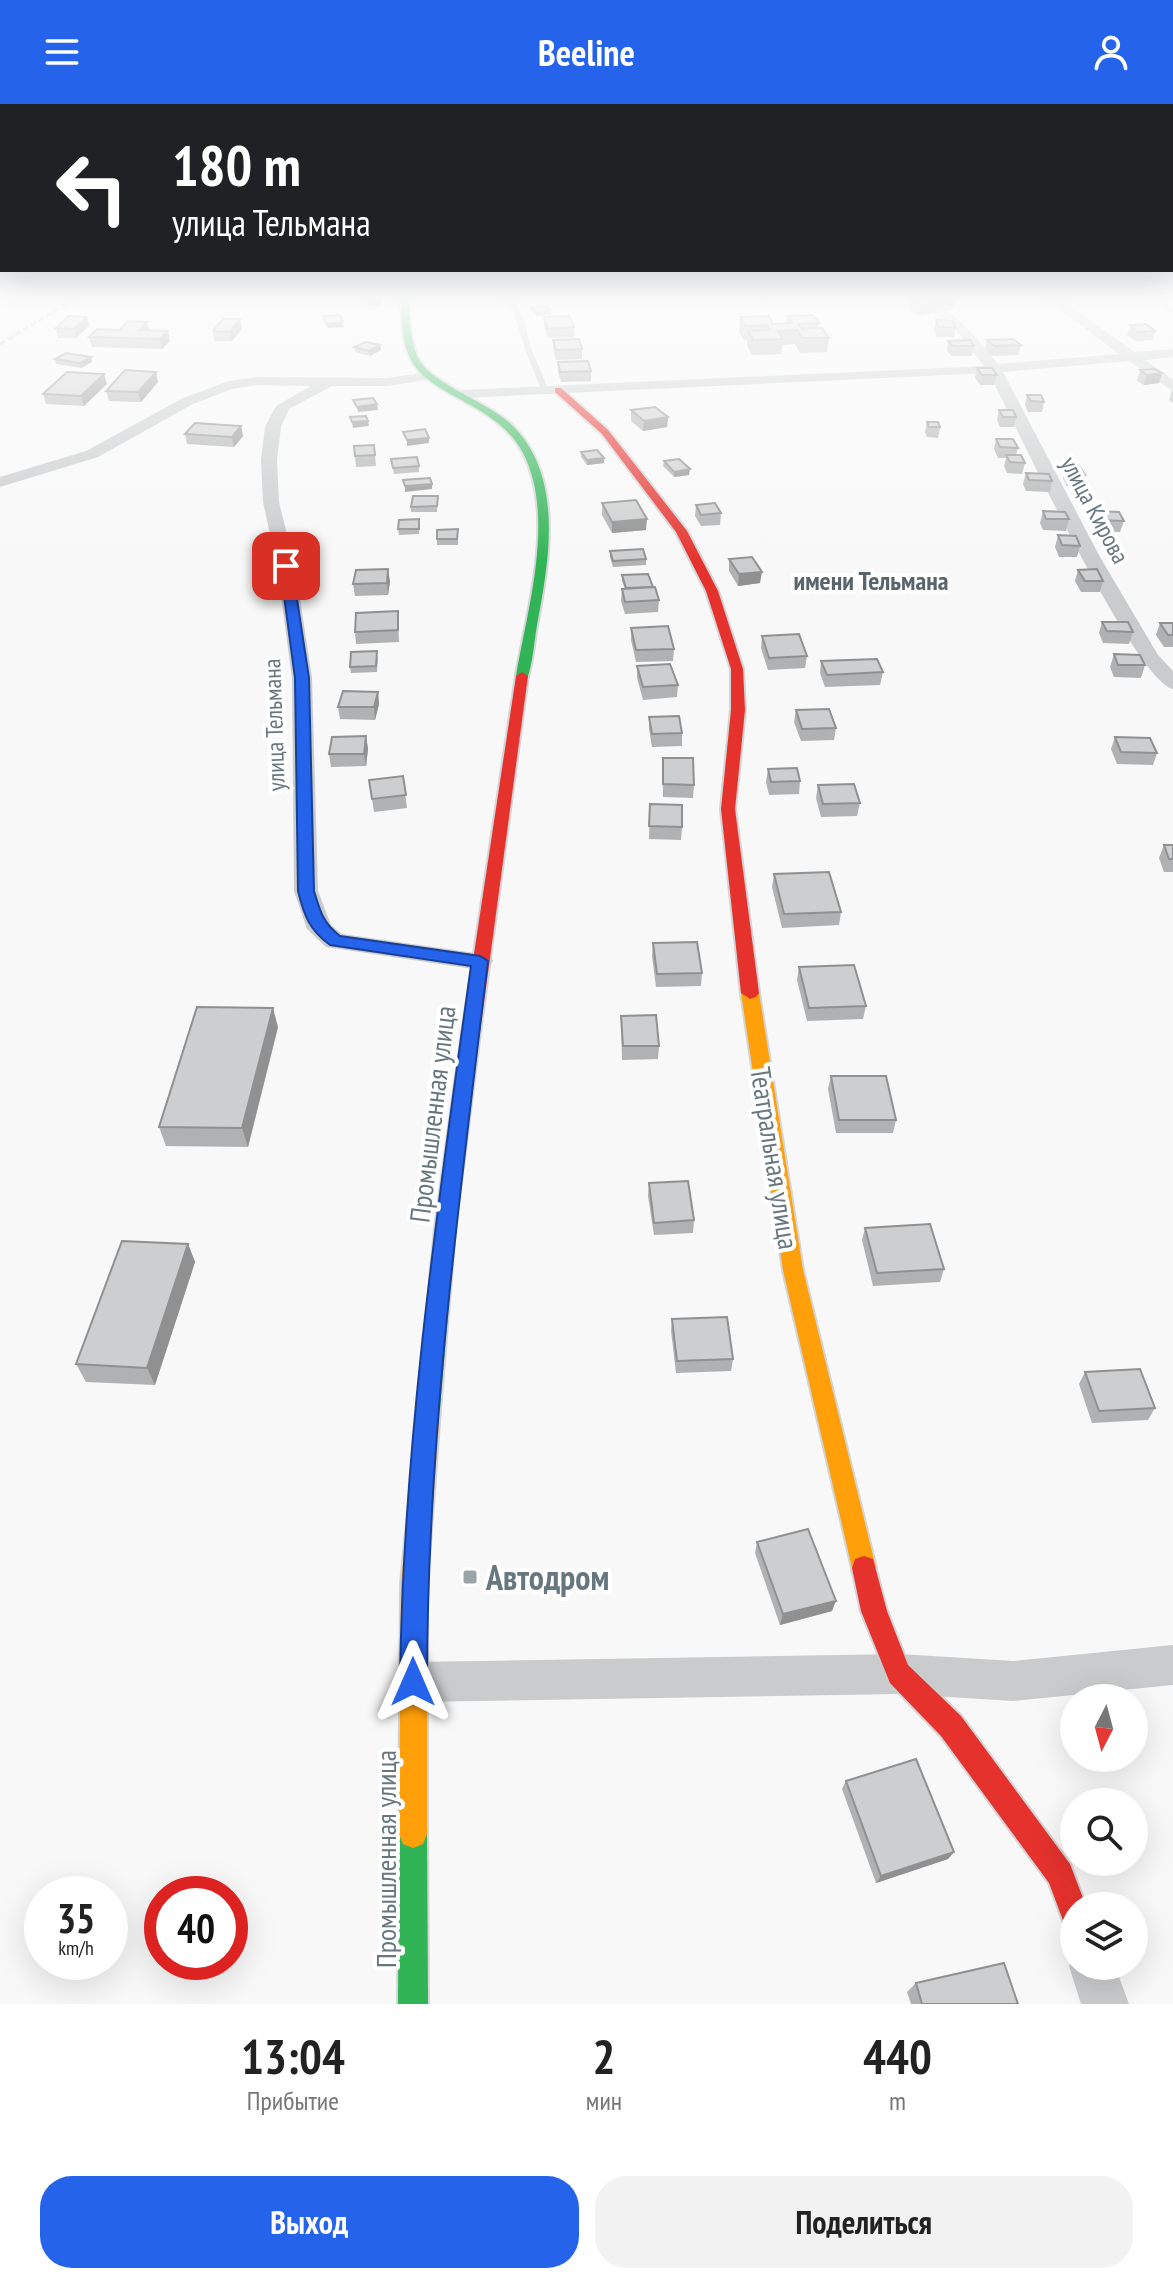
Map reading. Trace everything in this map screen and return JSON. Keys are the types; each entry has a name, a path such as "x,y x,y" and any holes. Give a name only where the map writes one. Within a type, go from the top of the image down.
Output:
{"street":[{"path":"0,482 84,457 188,401 231,385"},
{"name":"улица Тельмана","path":"324,385 283,406 278,412 269,460 271,502 286,566 302,678 306,891 320,929 335,941 480,961"},
{"name":"Промышленная улица","path":"413,2004 414,1584 445,1229 480,961 544,531 543,496 536,464 526,444 510,428 444,385"},
{"path":"462,394 664,385"},
{"name":"улица Кирова","path":"1002,385 1091,557 1150,658 1173,683"},
{"name":"Театральная улица","path":"551,390 605,432 681,531 712,591 737,669 738,710 728,809 772,1143 793,1270 871,1595 899,1674 951,1726 1051,1861 1066,1892"},
{"path":"413,1682 899,1674 1014,1681 1173,1665"},
{"path":"1097,1980 1105,2004"}],"lane":[{"path":"548,385 551,390"}],"building":[{"path":"53,385 93,385 81,396 43,394"},
{"path":"112,385 145,385 138,392 106,391"},
{"path":"1027,395 1041,395 1044,402 1031,401"},
{"path":"373,398 377,404 357,407 353,400"},
{"path":"655,407 668,417 644,421 631,410"},
{"path":"999,410 1013,410 1016,417 1003,417"},
{"path":"366,416 368,421 352,422 350,417"},
{"path":"927,422 938,422 940,427 929,427"},
{"path":"195,423 241,426 232,437 185,434"},
{"path":"425,429 429,438 407,440 403,432"},
{"path":"996,439 1013,439 1018,448 1000,447"},
{"path":"374,445 375,455 355,456 354,446"},
{"path":"597,450 604,458 587,460 581,452"},
{"path":"1006,455 1021,455 1025,463 1010,462"},
{"path":"417,457 419,466 393,468 391,459"},
{"path":"679,459 690,469 674,472 664,461"},
{"path":"1066,467 1080,467 1085,475 1070,475"},
{"path":"1026,473 1049,474 1052,481 1029,480"},
{"path":"430,478 432,484 405,486 403,480"},
{"path":"413,496 438,496 437,506 411,507"},
{"path":"636,500 647,519 612,522 602,503"},
{"path":"715,503 721,513 701,515 696,505"},
{"path":"1043,511 1065,512 1069,519 1046,519"},
{"path":"1092,511 1119,512 1124,521 1097,520"},
{"path":"419,519 419,529 398,529 399,520"},
{"path":"458,529 457,539 437,539 437,530"},
{"path":"1058,535 1076,536 1080,546 1062,545"},
{"path":"643,549 646,559 613,561 610,551"},
{"path":"752,557 762,572 739,574 729,559"},
{"path":"388,569 387,583 353,584 356,570"},
{"path":"1097,569 1103,581 1085,581 1078,570"},
{"path":"648,574 653,587 626,588 622,575"},
{"path":"655,587 659,600 625,602 622,589"},
{"path":"398,611 398,630 355,632 356,613"},
{"path":"1102,622 1128,622 1133,632 1107,631"},
{"path":"1160,623 1173,623 1173,635 1168,635"},
{"path":"668,626 674,649 636,650 631,628"},
{"path":"799,634 807,656 769,658 762,636"},
{"path":"377,651 376,666 350,667 351,652"},
{"path":"1114,654 1140,655 1145,665 1118,665"},
{"path":"877,659 883,672 827,675 821,661"},
{"path":"670,664 678,685 643,687 637,666"},
{"path":"343,691 378,692 374,707 338,707"},
{"path":"829,709 836,728 802,729 796,710"},
{"path":"679,716 682,733 652,734 649,717"},
{"path":"366,736 364,754 329,754 332,737"},
{"path":"1115,737 1150,738 1157,753 1121,752"},
{"path":"663,758 693,758 694,785 663,784"},
{"path":"797,768 800,781 771,782 768,769"},
{"path":"403,776 406,795 372,799 369,780"},
{"path":"854,784 860,803 823,804 818,785"},
{"path":"650,804 682,805 682,827 649,826"},
{"path":"1164,845 1173,845 1173,859 1169,859"},
{"path":"829,872 841,912 784,914 774,874"},
{"path":"697,942 702,973 657,974 653,943"},
{"path":"854,965 866,1006 809,1008 799,967"},
{"path":"197,1007 273,1008 242,1128 159,1127"},
{"path":"656,1015 659,1046 623,1046 621,1016"},
{"path":"831,1076 886,1076 896,1120 839,1120"},
{"path":"688,1181 694,1220 654,1223 649,1183"},
{"path":"930,1224 944,1269 877,1273 865,1228"},
{"path":"122,1241 188,1244 147,1368 76,1364"},
{"path":"727,1317 733,1359 677,1361 672,1319"},
{"path":"1140,1369 1155,1408 1099,1411 1085,1372"},
{"path":"808,1529 836,1601 783,1614 757,1542"},
{"path":"916,1759 954,1852 881,1876 846,1781"},
{"path":"1004,1963 1018,2004 922,2004 916,1983"}],"traffic: fast":[{"path":"442,385 478,404 511,430 527,451 540,488 543,541 522,676"},
{"path":"429,1409 445,1229 470,1040"},
{"path":"413,1834 413,2004"}],"traffic: slow":[{"path":"750,993 793,1270 864,1568"},
{"path":"413,1834 414,1584 429,1409"}],"traffic: jam":[{"path":"558,390 605,432 681,531 712,591 737,669 738,710 728,809 750,993"},
{"path":"470,1040 522,676"},
{"path":"864,1568 874,1611 899,1674 951,1726 1060,1874 1066,1892"}],"place":[{"name":"Автодром","path":"470,1577"}],"district":[{"name":"имени Тельмана","path":"871,580"}],"route":[{"path":"286,566 302,678 304,852 306,891 313,917 320,929 335,941 480,961 445,1229 414,1584 413,1682"}]}
